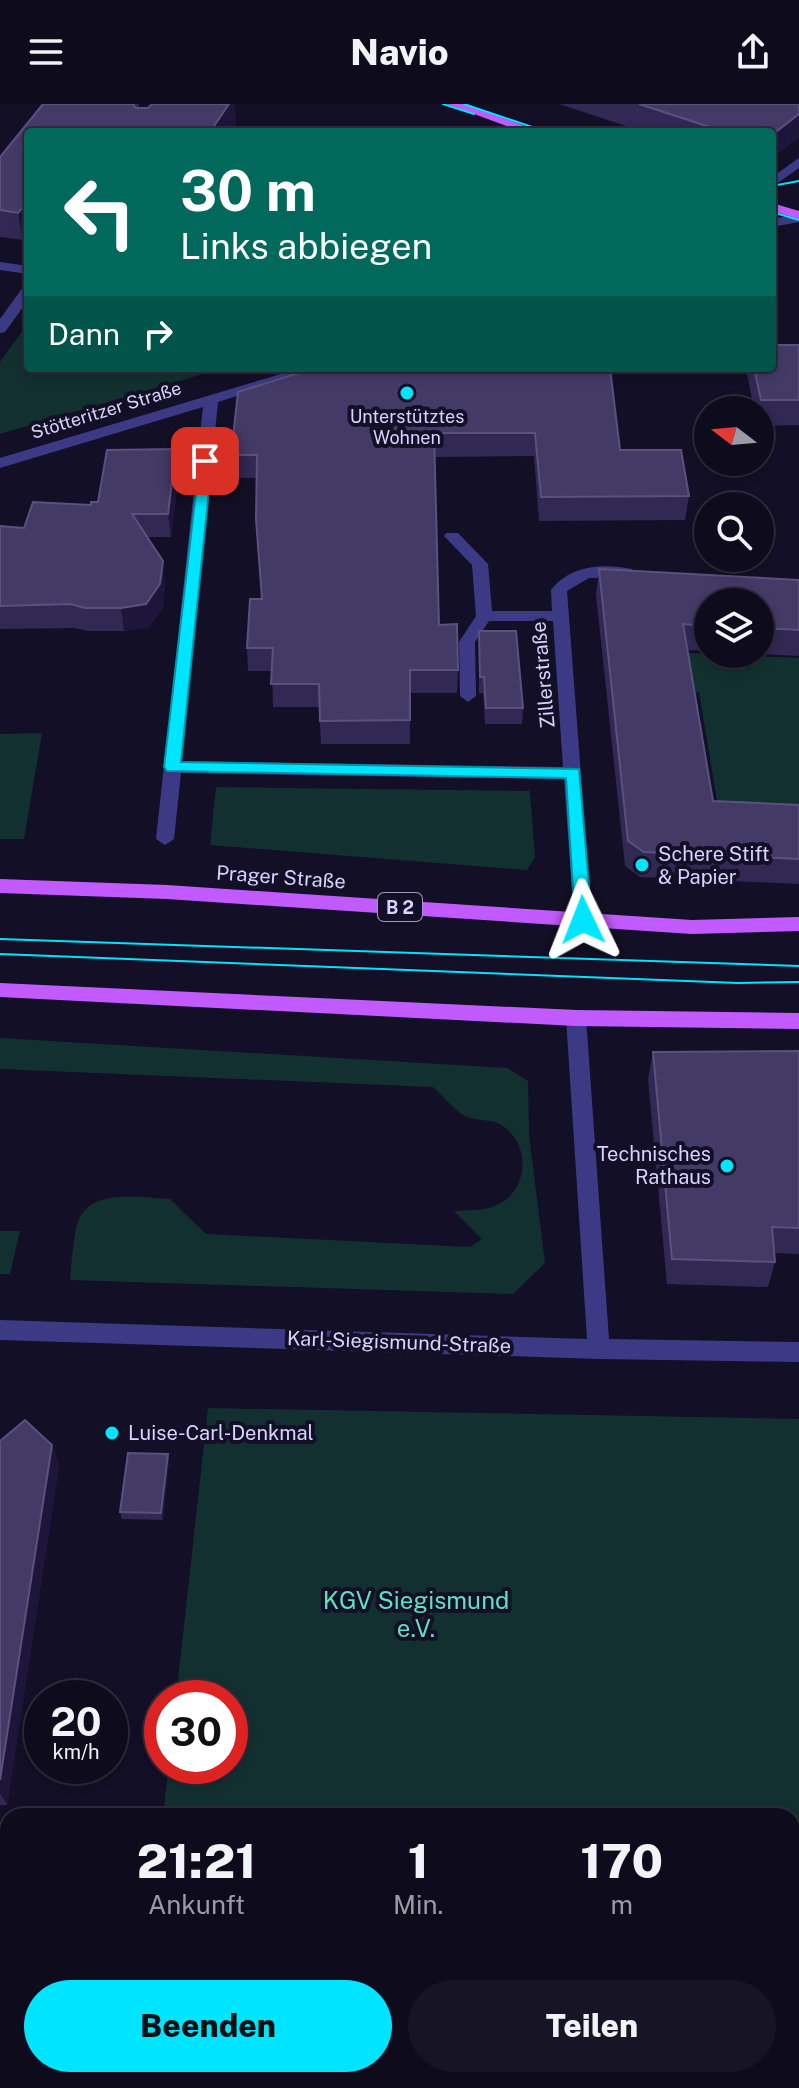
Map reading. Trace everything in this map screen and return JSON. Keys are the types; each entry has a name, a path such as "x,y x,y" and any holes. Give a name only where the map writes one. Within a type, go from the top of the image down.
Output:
{"main road":[{"path":"453,104 523,128"},
{"path":"776,208 799,217"},
{"name":"Prager Straße","path":"0,886 167,892 692,927 799,924"},
{"path":"0,990 576,1018 799,1021"}],"street":[{"path":"776,180 799,162"},
{"path":"776,222 799,217"},
{"path":"0,266 24,269"},
{"path":"0,329 24,296"},
{"name":"Stötteritzer Straße","path":"0,463 303,372"},
{"path":"165,839 211,400"},
{"path":"452,536 480,564 484,616 467,642 468,696"},
{"name":"Zillerstraße","path":"583,920 559,590 574,576 601,571 648,574"},
{"path":"484,616 560,616"},
{"path":"172,767 574,773"},
{"path":"576,1018 599,1349"},
{"name":"Karl-Siegismund-Straße","path":"0,1330 599,1349 799,1352"}],"green space":[{"path":"24,329 24,372 209,372 0,434 0,362"},
{"path":"671,652 694,653 694,668 774,668 774,657 799,658 799,810 718,807 699,692 676,691"},
{"path":"42,733 24,839 0,839 0,734"},
{"path":"216,787 530,791 535,857 527,870 210,845"},
{"path":"0,1038 507,1068 528,1081 529,1135 545,1263 513,1294 70,1280 74,1238 80,1217 97,1202 120,1197 170,1199 206,1234 470,1247 482,1239 454,1211 497,1205 514,1192 522,1172 521,1151 505,1127 465,1116 433,1087 0,1069"},
{"path":"0,1231 20,1231 10,1274 0,1274"},
{"name":"KGV Siegismund e.V.","path":"208,1408 799,1419 799,1808 164,1808 167,1784 248,1784 248,1680 178,1680"}],"building":[{"path":"43,104 134,104 136,108 148,108 152,104 229,104 213,128 24,128 24,206 18,213 0,210 0,157"},
{"path":"639,104 799,104 799,114 776,132 776,128 713,128"},
{"path":"776,345 799,345 799,400 774,400 774,396 760,396 755,372 776,372"},
{"path":"302,372 610,372 620,450 681,450 689,496 541,497 535,433 434,433 439,625 457,624 458,670 410,670 410,720 320,721 319,684 271,684 273,648 247,648 250,599 262,599 256,519 257,455 231,455 238,392"},
{"path":"176,449 168,514 132,514 163,561 160,584 146,604 121,608 85,608 70,604 0,606 0,526 24,528 33,502 91,505 91,502 98,502 107,450"},
{"path":"599,569 799,580 799,630 774,629 774,588 694,588 694,625 683,624 713,801 799,805 799,859 644,852 628,841"},
{"path":"479,631 516,631 523,708 486,708 484,677 480,677"},
{"name":"Technisches Rathaus","path":"799,1051 799,1228 772,1227 775,1262 672,1259 653,1052"},
{"path":"25,1420 52,1445 0,1780 0,1441"},
{"path":"128,1453 168,1454 161,1513 120,1512"}],"tram line":[{"path":"443,104 474,114"},
{"path":"464,104 535,128"},
{"path":"776,185 799,181"},
{"path":"776,213 799,220"},
{"path":"0,939 799,966"},
{"path":"0,954 738,983 799,982"}],"place":[{"name":"Unterstütztes Wohnen","path":"407,393"},
{"name":"Schere Stift & Papier","path":"642,865"},
{"name":"Technisches Rathaus","path":"727,1166"},
{"name":"Luise-Carl-Denkmal","path":"112,1433"}],"route":[{"path":"205,461 172,767 574,773 583,920"}]}
